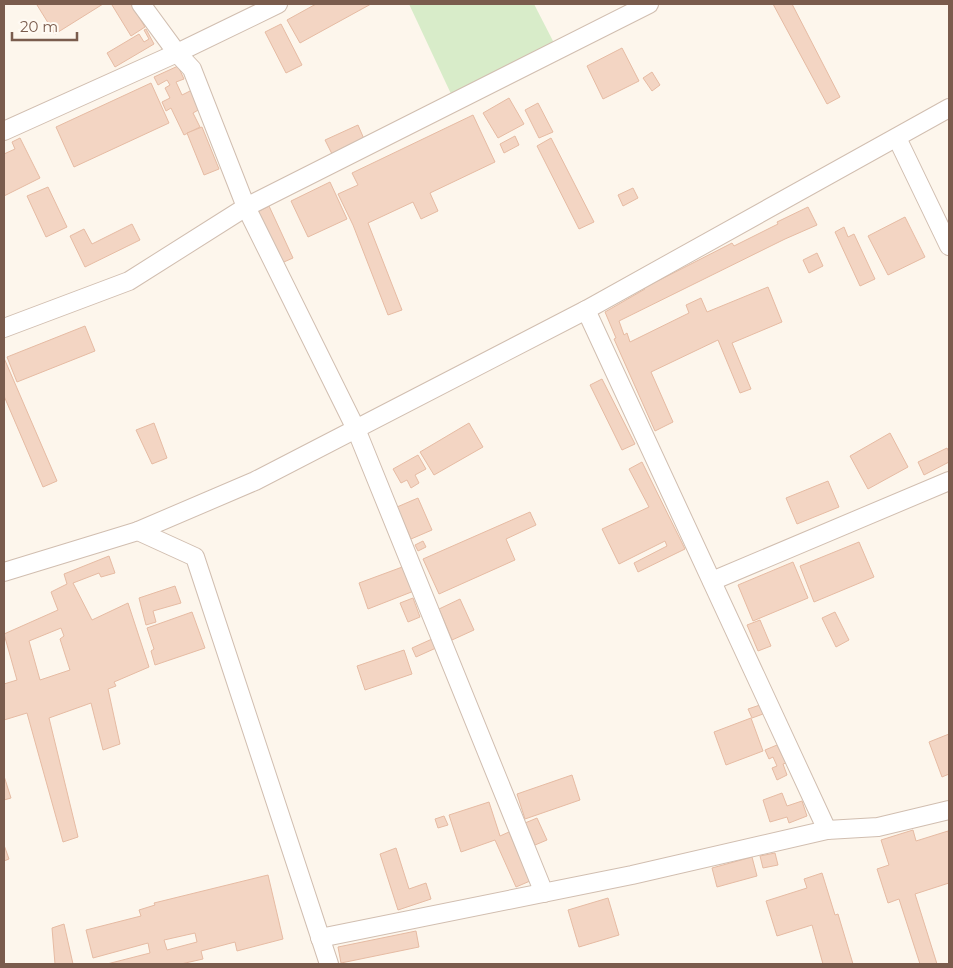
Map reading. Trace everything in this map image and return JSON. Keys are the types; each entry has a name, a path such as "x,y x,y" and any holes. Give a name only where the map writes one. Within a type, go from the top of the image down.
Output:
{"street":[{"path":"141,4 177,53 192,69 246,207 356,429 544,893"},
{"path":"4,131 177,53 278,4"},
{"path":"4,328 128,281 246,207 648,4"},
{"path":"4,572 138,531 255,481 586,310 949,108"},
{"path":"897,138 949,246"},
{"path":"586,310 827,830"},
{"path":"712,581 949,481"},
{"path":"138,531 196,557 329,964"},
{"path":"320,938 632,875 827,830 878,827 949,810"}],"green space":[{"path":"409,4 534,4 554,43 452,96"}],"building":[{"path":"103,4 55,34 37,5"},
{"path":"131,4 145,27 131,36 112,5"},
{"path":"316,4 371,4 300,43 287,20"},
{"path":"773,4 792,4 840,97 827,104"},
{"path":"281,24 302,65 286,73 265,32"},
{"path":"146,29 154,44 115,67 107,53 139,34 144,42 149,39 144,30"},
{"path":"622,48 639,81 603,99 587,66"},
{"path":"178,66 184,79 176,82 182,95 192,90 200,109 193,113 200,127 184,135 171,108 166,111 162,102 170,98 165,88 170,85 167,80 158,85 154,77"},
{"path":"652,72 660,85 652,91 643,78"},
{"path":"151,83 169,123 74,167 56,127"},
{"path":"509,98 524,124 498,138 483,113"},
{"path":"538,103 553,132 539,138 525,110"},
{"path":"473,115 495,162 430,193 438,211 421,219 413,202 368,223 402,310 388,315 353,225 338,194 358,185 352,173"},
{"path":"358,125 364,139 332,154 325,140"},
{"path":"202,127 219,169 204,175 187,133"},
{"path":"515,136 519,145 504,153 500,144"},
{"path":"20,138 40,178 4,196 4,154 15,149 12,142"},
{"path":"551,138 594,222 579,229 537,146"},
{"path":"330,182 347,219 308,237 291,201"},
{"path":"48,187 67,227 46,237 27,196"},
{"path":"633,188 638,198 623,206 618,195"},
{"path":"269,206 293,258 277,265 254,214"},
{"path":"808,207 817,225 619,321 624,335 627,333 630,342 689,313 686,305 701,298 707,312 768,287 782,322 732,343 751,389 740,393 718,340 651,372 673,422 655,431 614,339 616,338 605,312 644,288 732,243 734,246"},
{"path":"905,217 925,257 888,275 868,236"},
{"path":"132,224 140,240 85,267 70,236 84,229 92,244"},
{"path":"844,227 848,237 854,234 875,279 860,286 835,232"},
{"path":"817,253 823,266 809,273 803,260"},
{"path":"85,326 95,351 17,382 7,357"},
{"path":"4,358 57,481 43,487 4,396"},
{"path":"602,379 635,444 622,450 590,385"},
{"path":"154,423 167,458 152,464 136,430"},
{"path":"469,423 483,447 434,475 420,452"},
{"path":"890,433 908,467 868,489 850,456"},
{"path":"947,448 949,462 924,475 918,462"},
{"path":"418,455 426,469 415,475 419,483 411,488 407,480 401,483 393,469"},
{"path":"642,462 685,549 638,572 634,563 667,546 665,541 619,564 602,529 649,507 629,469"},
{"path":"828,481 839,507 797,524 786,498"},
{"path":"418,498 432,530 411,539 397,507"},
{"path":"530,512 536,525 506,539 515,560 439,594 423,559"},
{"path":"423,541 426,547 418,551 415,545"},
{"path":"859,542 874,577 814,602 800,566"},
{"path":"109,556 115,573 101,577 99,573 73,583 92,620 128,603 149,667 114,682 116,686 108,689 120,744 103,750 91,703 49,718 78,837 63,842 27,713 4,720 4,684 17,680 4,634 58,610 51,592 67,584 64,574","holes":["61,628 64,636 60,639 70,670 40,680 29,641"]},
{"path":"793,562 808,598 753,621 738,585"},
{"path":"405,566 414,591 368,609 359,583"},
{"path":"175,586 181,603 153,611 156,622 146,625 139,598"},
{"path":"413,598 420,617 408,622 400,603"},
{"path":"460,599 474,630 452,640 439,609"},
{"path":"192,612 205,648 155,665 151,651 154,649 147,628"},
{"path":"835,612 849,640 836,647 822,618"},
{"path":"760,620 771,646 758,651 747,625"},
{"path":"432,639 436,648 416,657 412,648"},
{"path":"404,650 412,674 365,690 357,666"},
{"path":"760,705 763,714 752,718 748,709"},
{"path":"751,718 763,751 726,765 714,732"},
{"path":"949,734 949,774 942,777 929,742"},
{"path":"777,745 786,763 783,764 787,775 777,780 772,768 777,766 773,757 769,759 765,750"},
{"path":"572,775 580,800 525,819 517,794"},
{"path":"4,776 11,798 4,800"},
{"path":"782,793 787,806 802,801 807,816 789,823 787,817 770,822 763,800"},
{"path":"489,802 500,836 509,832 530,881 516,887 495,840 461,852 449,815"},
{"path":"444,816 448,825 438,828 435,819"},
{"path":"537,818 547,840 535,845 525,823"},
{"path":"913,830 916,841 948,831 949,836 949,883 915,894 937,964 920,964 899,899 888,903 877,869 889,865 881,840"},
{"path":"4,845 9,859 4,861"},
{"path":"396,848 409,889 426,883 431,899 398,910 380,854"},
{"path":"775,853 778,865 763,868 760,856"},
{"path":"752,857 757,876 717,887 712,868"},
{"path":"822,873 835,915 838,914 853,964 823,964 812,925 777,936 766,901 807,888 804,879"},
{"path":"268,875 283,939 237,951 235,942 201,951 203,959 181,964 107,964 150,953 148,943 93,958 86,930 141,916 139,910 155,905 154,903","holes":["195,933 197,942 167,950 164,940"]},
{"path":"608,898 619,935 579,947 568,910"},
{"path":"64,924 73,964 55,964 52,928"},
{"path":"416,931 419,947 341,963 338,947"}]}
